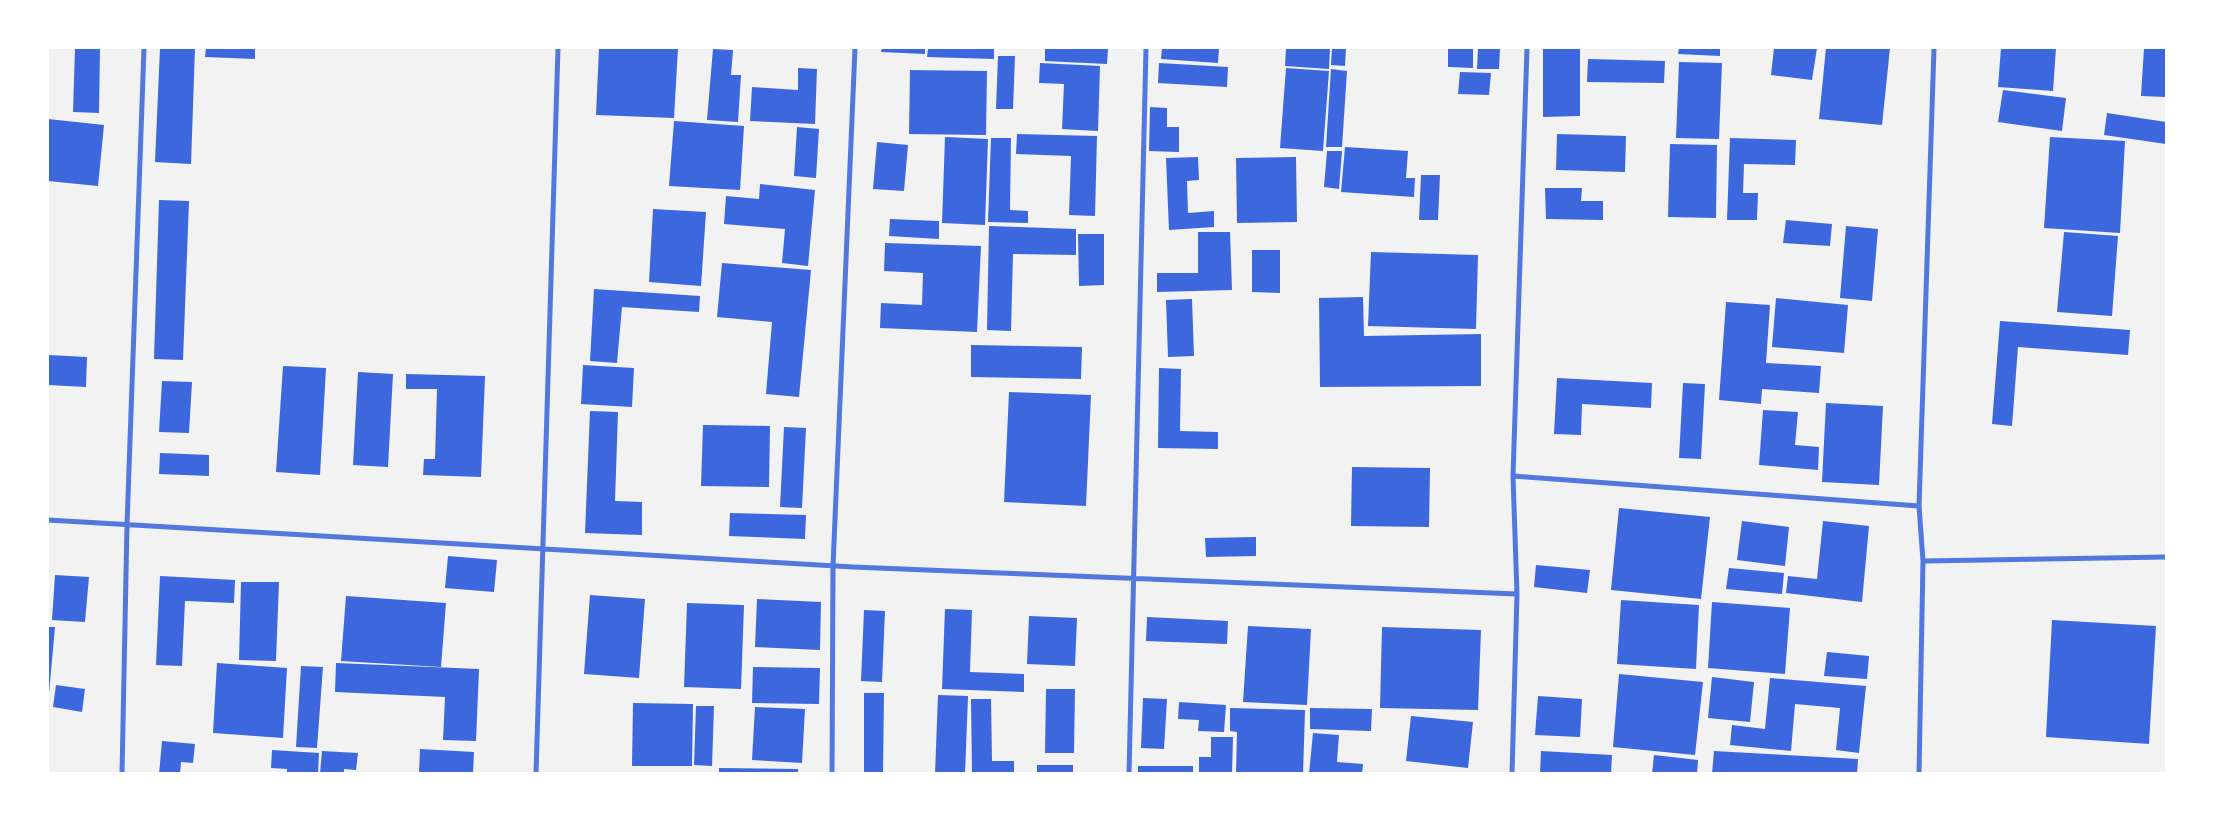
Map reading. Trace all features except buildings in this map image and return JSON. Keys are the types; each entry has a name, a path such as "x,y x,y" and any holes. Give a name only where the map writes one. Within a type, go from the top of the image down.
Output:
{"street":[{"path":"122,774 127,525 144,48"},
{"path":"536,774 558,48"},
{"path":"832,774 834,566 855,48"},
{"path":"1128,774 1146,48"},
{"path":"1512,774 1517,594 1513,476 1527,48"},
{"path":"1919,774 1923,561 1919,506 1934,48"},
{"path":"1513,476 1919,506"},
{"path":"48,520 834,566 1517,594"},
{"path":"1923,561 2166,557"}]}
